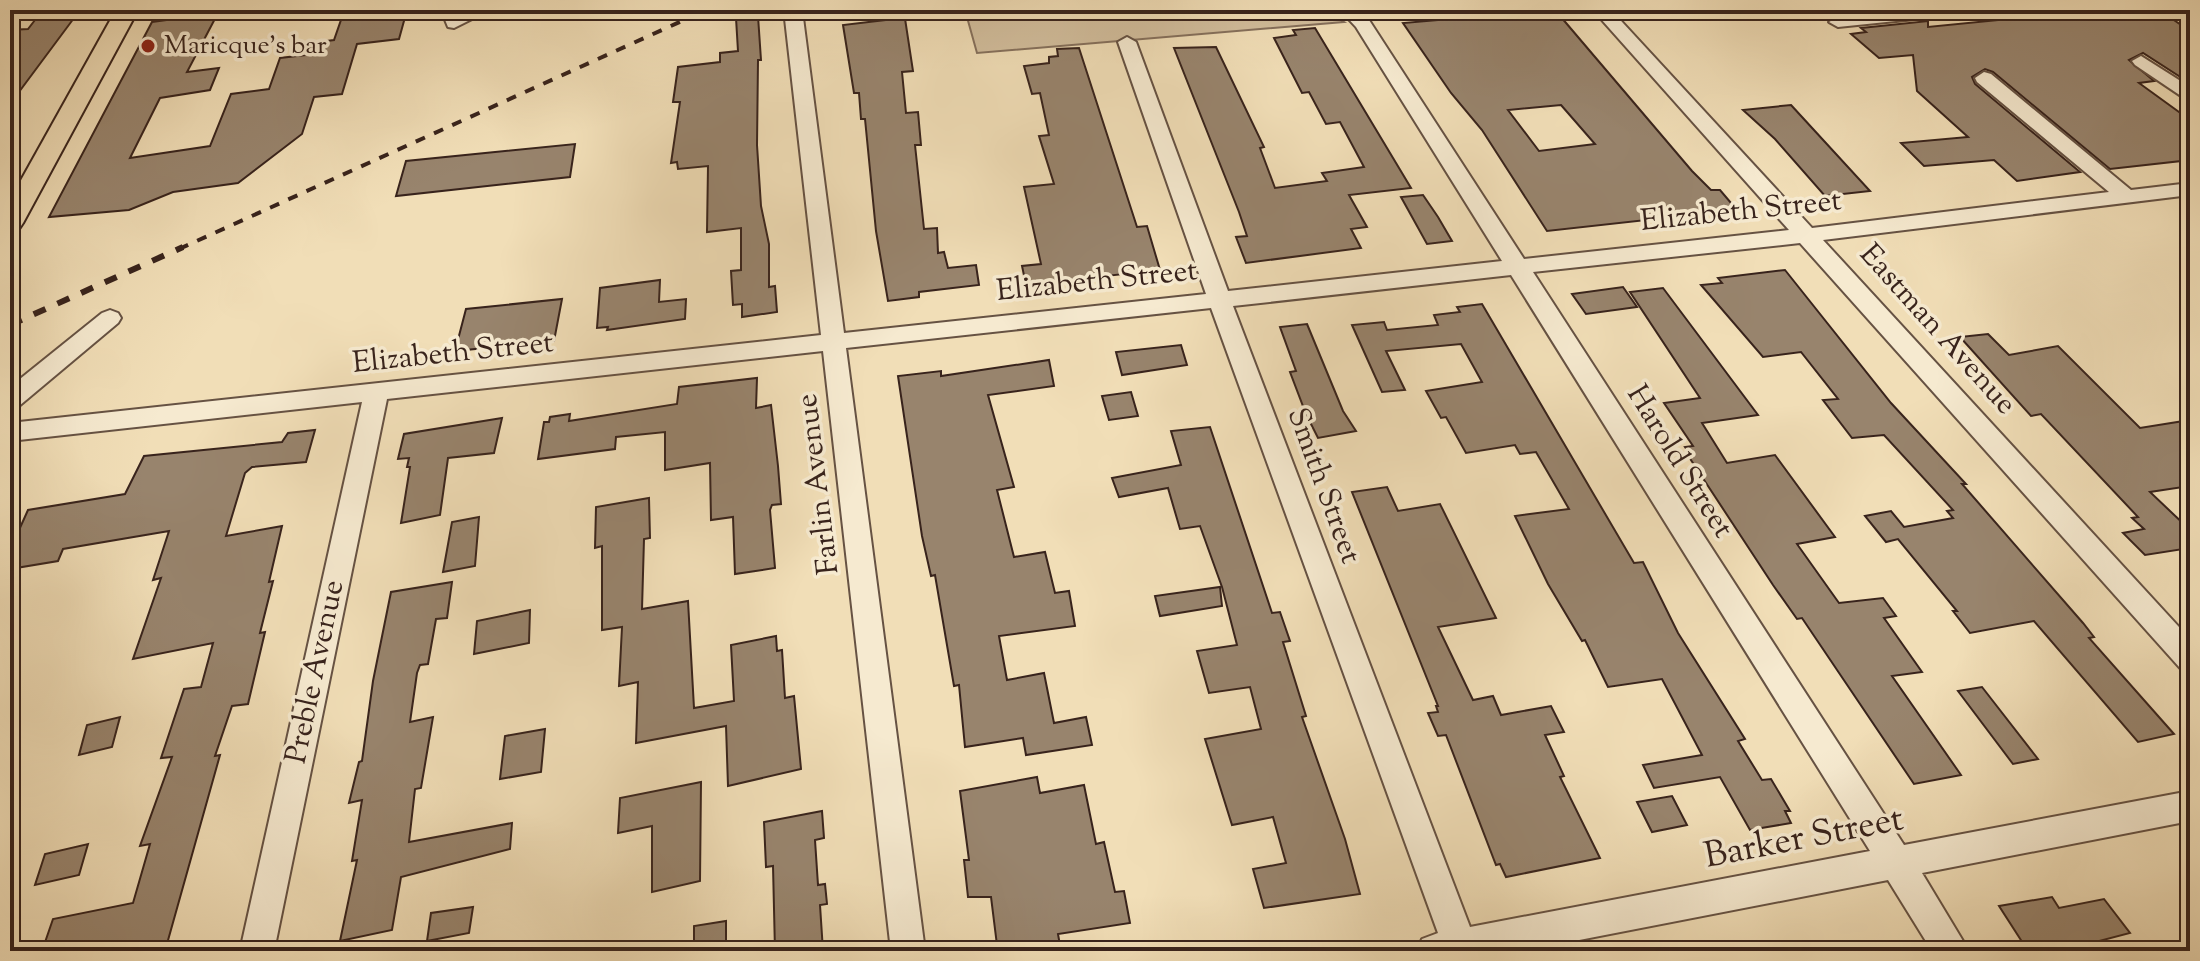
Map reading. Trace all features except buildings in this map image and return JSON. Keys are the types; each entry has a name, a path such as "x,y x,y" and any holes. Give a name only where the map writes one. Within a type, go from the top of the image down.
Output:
{"main road":[{"path":"10,223 127,10"}],"street":[{"path":"452,17 481,10"},
{"name":"Farlin Avenue","path":"793,10 908,951"},
{"name":"Harold Street","path":"1349,10 1363,24 1952,951"},
{"name":"Eastman Avenue","path":"1602,10 2190,659"},
{"path":"1838,22 1954,10"},
{"name":"Smith Street","path":"1127,42 1452,949"},
{"path":"2141,61 2190,96"},
{"path":"1984,78 2127,197"},
{"name":"Elizabeth Street","path":"10,432 1809,235 2190,189"},
{"path":"10,400 110,318"},
{"name":"Preble Avenue","path":"257,951 376,392"},
{"name":"Barker Street","path":"1452,949 2190,806"}],"shaded area":[{"path":"965,10 1324,10 1344,22 977,53"}],"railway":[{"path":"179,249 706,10"},
{"path":"10,325 183,247"}],"place":[{"name":"Maricque's bar","path":"148,46"}]}
